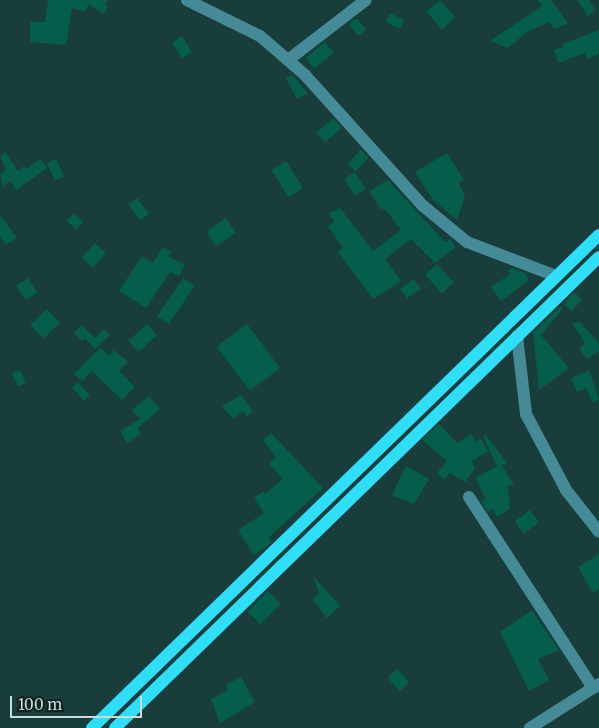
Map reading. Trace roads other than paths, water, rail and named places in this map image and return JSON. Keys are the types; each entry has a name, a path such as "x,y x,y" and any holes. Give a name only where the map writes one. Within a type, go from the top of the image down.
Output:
{"main road":[{"path":"92,728 599,235"},
{"path":"115,728 599,257"},
{"path":"486,344 498,355"}],"street":[{"path":"187,0 260,36 288,60 422,205 467,242 556,276"},
{"path":"288,60 366,0"},
{"path":"517,336 526,414 566,490 599,532"},
{"path":"469,497 596,686 530,728"}]}
